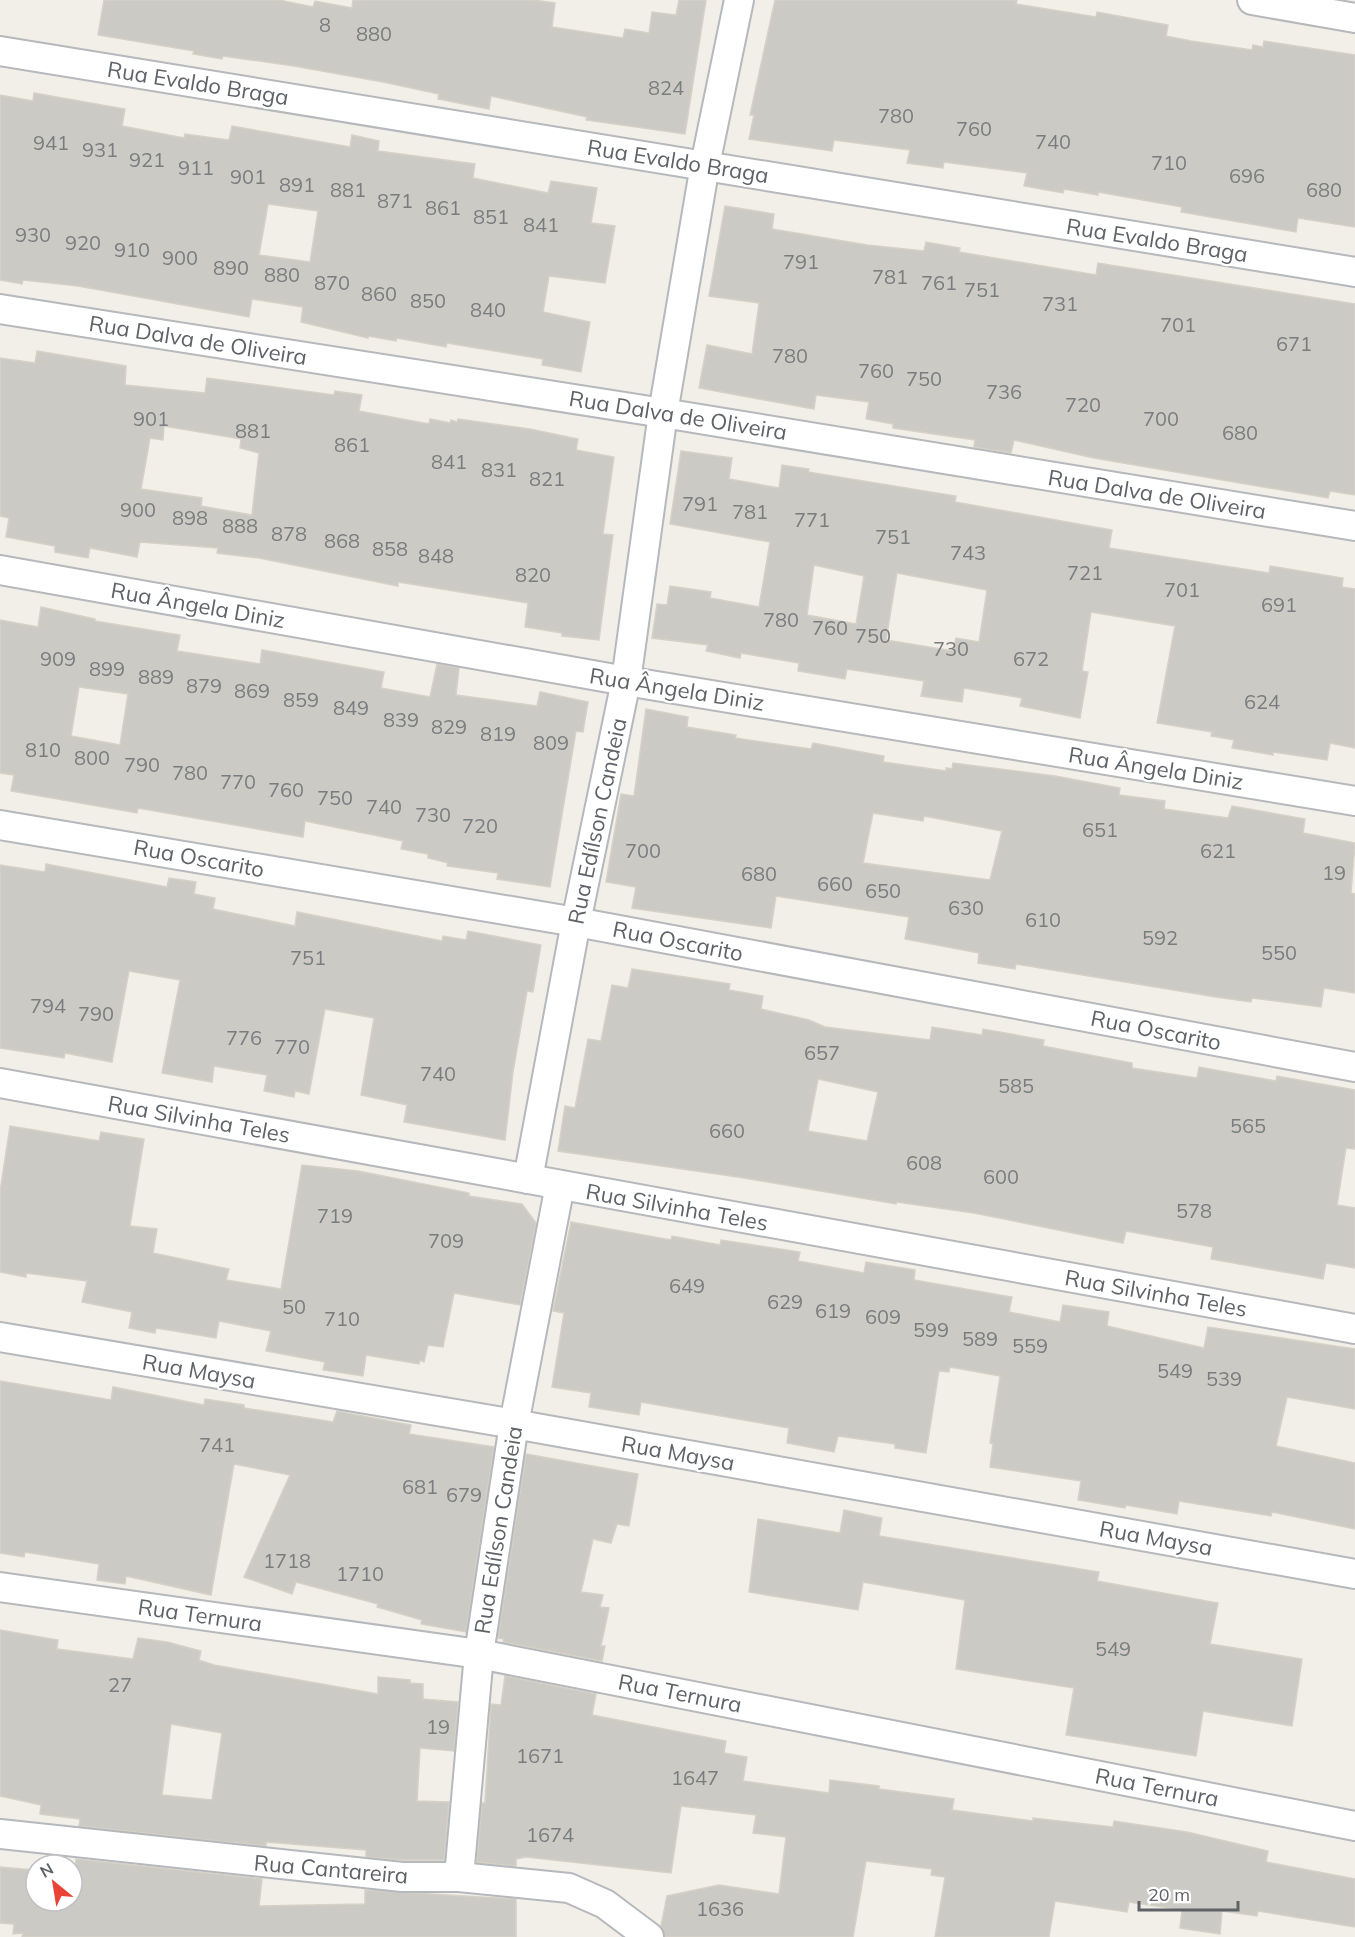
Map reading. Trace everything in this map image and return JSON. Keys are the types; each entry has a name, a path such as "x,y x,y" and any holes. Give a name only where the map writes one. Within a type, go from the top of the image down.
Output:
{"street":[{"name":"Rua Edílson Candeia","path":"528,1179 576,922 626,681 663,412 705,165 739,0"},
{"path":"1252,0 1355,18"},
{"name":"Rua Evaldo Braga","path":"0,51 1355,272"},
{"name":"Rua Dalva de Oliveira","path":"0,309 663,412 1355,526"},
{"name":"Rua Ângela Diniz","path":"0,570 626,681 1355,801"},
{"name":"Rua Oscarito","path":"0,825 576,922 1355,1067"},
{"name":"Rua Silvinha Teles","path":"0,1083 1355,1329"},
{"name":"Rua Edílson Candeia","path":"459,1877 478,1654 514,1424 560,1185"},
{"name":"Rua Maysa","path":"0,1337 514,1424 1355,1574"},
{"name":"Rua Ternura","path":"0,1587 478,1654 1355,1826"},
{"name":"Rua Cantareira","path":"0,1834 402,1877 459,1877 569,1888 604,1904 649,1937"}],"building":[{"path":"104,0 279,0 313,7 315,1 352,8 353,0 533,0 555,3 552,27 623,38 625,29 649,33 652,12 676,15 679,0 706,0 685,134 586,120 587,117 491,96 489,109 438,99 439,94 383,82 294,66 223,56 222,59 193,54 194,51 98,35"},
{"path":"775,0 1017,0 1016,4 1096,17 1097,12 1168,25 1166,36 1191,41 1252,50 1253,45 1263,47 1264,41 1355,55 1355,227 1298,218 1296,232 1181,212 1182,207 1098,192 1098,195 1064,189 1063,193 1024,186 1027,173 944,162 943,168 907,163 910,150 834,140 832,151 749,139 754,115 750,115"},
{"path":"34,93 125,109 122,126 184,138 185,134 229,140 232,126 350,147 352,135 379,141 378,151 475,164 473,178 548,193 551,181 597,188 591,223 615,226 605,283 549,276 543,312 590,322 581,372 542,365 543,359 447,343 446,347 397,338 396,341 368,336 368,338 301,322 303,307 252,299 249,317 78,286 23,280 22,284 0,280 0,95 33,101","holes":["268,204 318,211 310,262 259,255"]},
{"path":"725,206 774,214 772,229 867,245 924,251 926,242 960,248 959,252 1096,275 1098,263 1355,304 1355,495 1330,491 1328,498 1094,458 1014,440 1011,453 974,447 975,440 893,428 893,424 866,419 869,402 816,395 814,409 699,388 707,345 752,354 759,303 709,296"},
{"path":"37,351 126,366 125,385 205,393 207,378 334,395 335,391 362,395 359,411 429,424 430,419 450,423 451,420 457,422 458,419 530,429 578,439 576,450 614,457 603,534 613,535 599,640 562,636 562,633 525,627 528,603 398,582 398,586 259,558 217,553 218,548 140,542 137,557 90,548 88,558 55,552 55,546 6,537 9,518 0,516 0,358 35,363","holes":["164,426 241,439 240,448 259,453 252,515 201,506 202,498 141,489 150,438 163,440"]},
{"path":"681,451 732,458 729,479 779,488 782,465 809,469 808,472 956,496 955,502 1112,530 1109,548 1269,573 1270,566 1343,578 1342,587 1355,589 1355,748 1330,743 1327,760 1273,752 1273,755 1232,748 1234,740 1211,736 1212,732 1157,723 1175,626 1091,612 1082,671 1088,672 1080,718 1020,706 1022,698 964,688 962,702 921,696 924,681 847,669 845,679 798,671 799,663 741,653 740,658 706,651 708,645 652,638 657,604 667,605 670,586 711,592 710,598 759,607 770,542 670,524","holes":["814,565 864,576 856,624 807,615","897,573 987,590 979,642 956,638 953,651 886,640"]},
{"path":"41,607 95,619 95,621 180,635 177,651 260,664 262,650 384,672 381,688 430,697 437,664 459,668 456,695 537,706 540,692 588,702 583,732 576,731 550,887 497,879 498,873 447,866 448,863 428,858 428,854 401,849 403,841 305,821 303,837 138,808 137,813 11,791 14,775 0,773 0,620 38,627","holes":["79,687 128,694 120,745 71,736"]},
{"path":"646,709 688,717 687,727 736,735 735,738 811,749 813,743 884,756 883,762 946,771 946,768 952,769 953,763 1055,776 1120,788 1119,795 1165,801 1164,809 1228,818 1232,806 1305,819 1303,833 1355,843 1351,893 1355,894 1355,993 1324,988 1321,1007 1252,998 1251,1002 1016,964 1015,969 978,963 979,953 905,939 909,917 776,896 771,928 632,908 636,887 606,882 621,794 634,796","holes":["873,813 923,821 924,816 1002,831 990,880 863,863"]},
{"path":"46,864 167,887 169,878 196,882 194,894 215,898 213,909 295,926 297,912 442,941 443,936 466,940 468,931 541,945 533,992 527,991 513,1072 505,1140 404,1122 407,1105 361,1095 374,1018 325,1009 309,1094 295,1091 294,1097 264,1091 267,1075 214,1066 212,1082 162,1073 180,980 129,971 112,1062 65,1053 64,1058 0,1048 0,865 45,872"},
{"path":"632,969 730,984 729,990 763,996 761,1009 809,1020 825,1027 930,1040 932,1027 982,1035 983,1029 1044,1040 1043,1046 1132,1063 1132,1068 1197,1078 1199,1067 1276,1081 1277,1076 1355,1090 1355,1149 1346,1148 1337,1205 1355,1208 1355,1268 1326,1263 1323,1279 1211,1259 1213,1247 1126,1231 1123,1243 974,1213 897,1202 896,1204 738,1177 558,1151 565,1106 575,1108 588,1039 601,1041 612,985 628,988","holes":["818,1079 878,1092 867,1141 808,1131"]},
{"path":"10,1126 99,1141 101,1132 144,1139 130,1226 157,1229 153,1253 229,1269 226,1280 281,1289 302,1165 358,1171 469,1193 469,1196 522,1204 536,1223 520,1305 454,1293 443,1347 428,1345 424,1362 420,1360 419,1364 366,1355 363,1376 323,1370 325,1362 266,1351 271,1331 219,1321 216,1338 156,1328 155,1333 129,1328 132,1312 82,1302 87,1281 26,1273 26,1277 0,1272 0,1192"},
{"path":"571,1222 671,1240 672,1236 720,1245 721,1240 800,1252 798,1261 864,1273 866,1262 915,1270 914,1280 1012,1297 1009,1312 1060,1322 1063,1305 1109,1312 1107,1326 1204,1348 1208,1327 1355,1349 1355,1409 1287,1397 1276,1446 1355,1463 1355,1529 1272,1512 1271,1516 1179,1501 1177,1514 1126,1505 1125,1508 1078,1500 1081,1481 990,1467 993,1444 990,1443 1000,1376 950,1367 949,1372 939,1371 926,1453 895,1448 895,1444 838,1436 834,1452 787,1443 789,1428 641,1402 639,1415 589,1407 591,1393 552,1387 564,1313 553,1311"},
{"path":"0,1381 111,1400 113,1387 204,1405 205,1399 244,1405 244,1408 333,1422 337,1411 411,1425 409,1434 494,1447 466,1632 421,1624 422,1620 377,1607 378,1604 296,1582 292,1594 244,1577 290,1475 234,1464 211,1595 126,1576 125,1584 97,1580 99,1564 25,1552 24,1557 0,1553"},
{"path":"526,1454 638,1474 629,1526 617,1524 611,1543 593,1539 581,1592 603,1595 600,1607 609,1608 601,1646 605,1646 602,1661 503,1642 504,1639 498,1638"},
{"path":"844,1510 882,1518 879,1536 1099,1572 1097,1581 1218,1603 1210,1644 1302,1659 1292,1726 1203,1711 1196,1756 1066,1735 1074,1688 956,1669 965,1600 863,1582 858,1610 749,1592 758,1519 840,1533"},
{"path":"0,1630 58,1640 57,1649 133,1659 138,1638 167,1642 201,1651 199,1660 214,1665 378,1694 378,1677 410,1680 410,1683 423,1684 423,1699 458,1702 454,1751 420,1748 417,1801 449,1802 444,1860 366,1857 366,1850 266,1842 266,1846 79,1826 80,1819 40,1814 41,1805 0,1796","holes":["171,1724 222,1733 212,1800 162,1795"]},
{"path":"505,1676 596,1694 592,1715 726,1741 724,1753 747,1757 743,1781 829,1793 830,1780 879,1786 879,1789 954,1799 952,1810 1033,1821 1033,1818 1113,1827 1114,1821 1187,1832 1268,1851 1266,1862 1355,1879 1355,1927 1258,1911 1257,1916 1222,1911 1220,1934 1180,1928 1182,1910 1129,1902 1127,1912 1055,1901 1049,1937 935,1937 945,1877 931,1875 932,1869 866,1861 853,1937 665,1937 661,1926 667,1896 719,1885 779,1894 786,1837 753,1833 756,1815 681,1806 671,1873 526,1857 516,1859 516,1866 477,1862 482,1803 485,1803 491,1704 501,1705"},
{"path":"84,1860 262,1879 259,1906 365,1904 365,1890 516,1899 516,1937 22,1937 23,1933 13,1934 14,1924 0,1923 0,1867 24,1869 24,1913 84,1913"}]}
